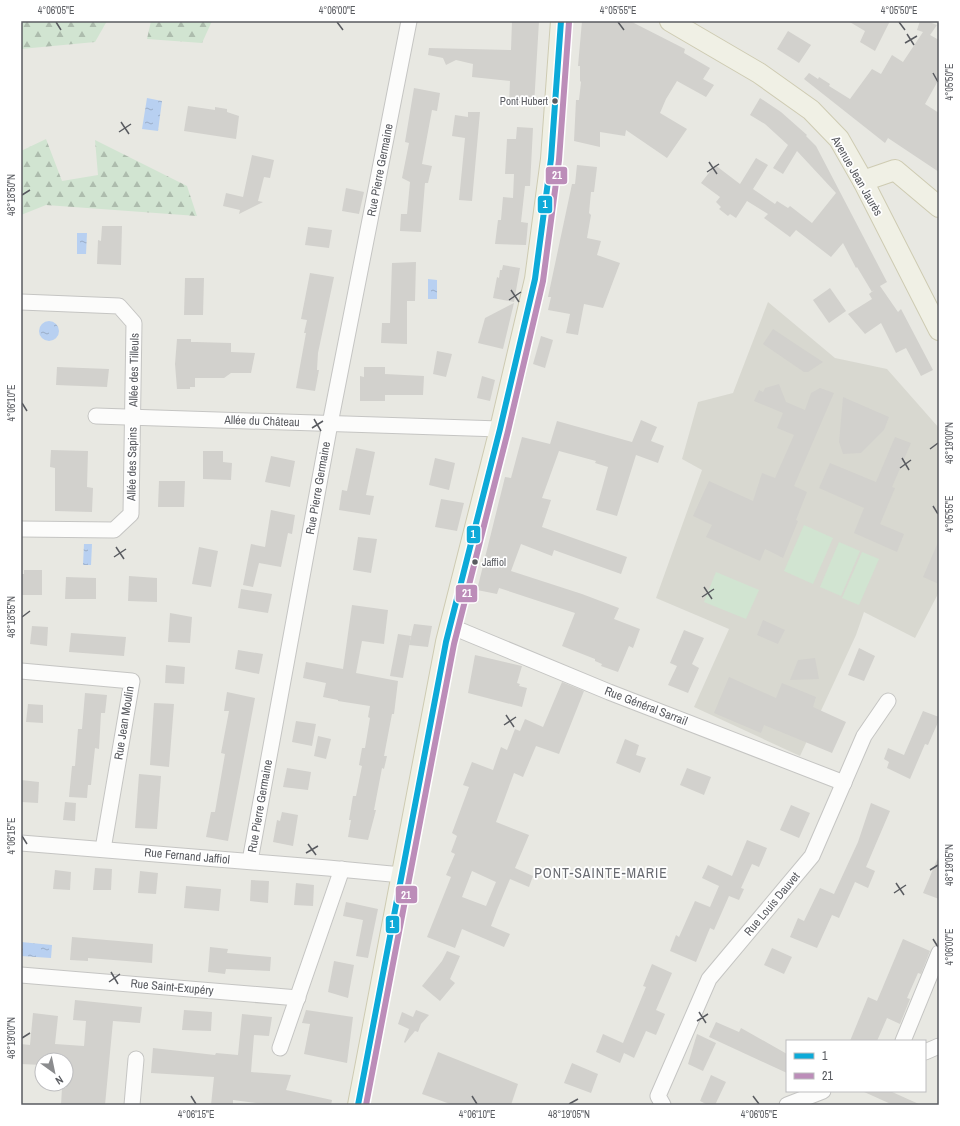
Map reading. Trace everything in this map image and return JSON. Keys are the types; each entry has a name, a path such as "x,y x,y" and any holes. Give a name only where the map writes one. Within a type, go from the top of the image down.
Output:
{"main road":[{"path":"358,1105 450,626 500,429 535,279 552,159 561,21"},
{"name":"Avenue Jean Jaurès","path":"680,23 759,73 811,110 839,139 863,181 939,330"},
{"path":"863,181 895,170 939,207"}],"street":[{"name":"Rue Pierre Germaine","path":"250,861 330,423 409,21"},
{"name":"Allée des Tilleuls","path":"21,302 119,306 134,323 133,417"},
{"name":"Allée du Château","path":"96,416 500,429"},
{"name":"Allée des Sapins","path":"21,529 114,530 131,514 133,417"},
{"name":"Rue Général Sarrail","path":"450,626 604,690 844,783"},
{"name":"Rue Jean Moulin","path":"21,671 132,681 103,849"},
{"name":"Rue Louis Dauvet","path":"663,1105 658,1096 709,979 812,856 864,736 888,701"},
{"name":"Rue Fernand Jaffiol","path":"21,842 402,875"},
{"path":"280,1048 342,869"},
{"path":"903,1040 939,953"},
{"name":"Rue Saint-Exupéry","path":"21,975 298,998"},
{"path":"926,1052 939,1046"},
{"path":"132,1105 136,1059"},
{"path":"787,1105 820,1092"}],"shaded area":[{"path":"768,302 835,358 887,369 939,428 939,592 915,638 864,612 856,635 800,756 694,707 729,629 656,598 702,470 682,459 698,402 733,393"}],"green space":[{"path":"21,21 107,21 95,42 21,49"},
{"path":"151,21 212,21 202,43 147,39"},
{"path":"46,139 62,181 98,175 95,140 187,186 197,216 46,205 21,215 21,151"},
{"path":"804,525 833,538 813,584 784,571"},
{"path":"839,542 860,551 841,596 820,587"},
{"path":"862,552 879,559 859,605 842,598"},
{"path":"716,572 759,590 746,619 704,602"}],"water":[{"path":"147,98 162,101 158,131 142,129"},
{"path":"77,233 87,233 86,254 77,254"},
{"path":"428,279 437,280 437,299 428,299"},
{"path":"45,321 53,321 59,327 59,335 53,341 45,341 39,335 39,327"},
{"path":"84,544 92,544 91,565 83,565"},
{"path":"21,942 52,945 51,958 21,956"}],"building":[{"path":"512,21 539,21 534,105 509,104 510,81 472,77 473,64 456,60 446,65 443,58 428,55 429,48 511,50"},
{"path":"582,21 630,21 685,49 684,53 710,68 703,79 714,85 706,97 677,81 666,99 660,113 687,129 667,158 626,130 625,136 600,132 600,147 574,141 576,100 579,100 581,82 580,66 578,66"},
{"path":"848,21 890,21 875,51 860,42 865,31"},
{"path":"920,21 927,21 937,25 930,35 939,40 939,79 925,104 939,113 939,172 888,138 885,143 804,79 809,73 818,79 819,77 830,84 829,86 850,99 872,69 881,74 892,55 903,62 923,32 917,30"},
{"path":"788,31 811,45 799,63 777,49"},
{"path":"414,88 440,93 437,111 432,110 422,164 432,166 428,183 425,183 421,232 400,231 401,214 407,214 410,182 402,178 409,143 405,142"},
{"path":"760,98 781,112 807,135 806,136 816,146 887,282 880,286 898,312 901,309 933,370 921,376 906,348 896,353 881,323 865,334 848,314 872,299 869,294 872,292 857,267 856,268 843,243 831,257 796,230 790,237 764,218 768,214 747,201 736,218 730,214 728,216 719,209 721,207 716,202 720,197 701,183 715,165 740,184 756,158 768,165 753,189 775,204 777,201 788,208 790,206 812,223 836,193 797,151 783,174 773,168 788,145 765,124 750,115"},
{"path":"188,106 215,110 215,107 227,109 227,112 239,116 236,139 184,131"},
{"path":"468,112 480,112 472,201 459,200 465,138 452,136 455,115 468,117"},
{"path":"517,127 533,128 530,186 525,186 521,222 528,223 526,245 495,244 498,220 501,220 503,197 513,198 514,174 505,174 507,139 516,139"},
{"path":"252,155 274,160 270,178 264,177 258,201 263,202 239,214 240,210 223,206 226,193 243,197"},
{"path":"577,165 597,167 594,192 591,192 589,213 591,215 587,238 601,241 597,255 620,263 603,308 584,304 578,335 566,333 570,314 548,310 551,297 548,297 572,184 575,184"},
{"path":"346,188 364,192 359,214 342,211"},
{"path":"102,226 122,226 121,265 97,264 98,240 101,241"},
{"path":"308,227 332,230 329,248 305,245"},
{"path":"416,262 415,301 407,301 407,344 381,343 382,323 390,323 392,263"},
{"path":"503,265 520,268 514,302 493,298 497,277 499,278 500,270 502,270"},
{"path":"310,273 334,277 318,353 317,370 319,370 315,391 296,388 307,320 301,319"},
{"path":"185,278 204,278 203,315 184,315"},
{"path":"830,288 846,311 829,323 813,300"},
{"path":"514,303 503,349 478,343 485,318"},
{"path":"773,329 823,362 808,372 804,372 763,344"},
{"path":"541,336 553,340 545,368 533,364"},
{"path":"177,339 191,339 191,342 231,343 231,352 255,353 251,373 231,373 224,378 195,378 195,387 190,387 190,389 177,389 175,364"},
{"path":"437,351 452,354 446,377 433,374"},
{"path":"57,367 109,369 107,387 56,385"},
{"path":"364,367 385,367 385,374 424,376 423,395 385,395 385,401 360,401 360,376 364,377"},
{"path":"482,376 495,380 490,401 477,398"},
{"path":"779,384 786,402 805,410 811,393 820,388 834,393 794,486 807,492 796,520 798,521 783,558 765,549 760,561 706,537 712,525 693,516 709,481 753,501 762,473 775,478 794,435 777,428 783,413 754,401 759,390 763,392 765,388"},
{"path":"843,397 889,417 884,430 861,453 843,454 839,442"},
{"path":"641,420 657,427 651,441 664,446 658,463 636,455 617,516 596,510 608,467 595,463 596,461 559,451 542,498 551,500 542,527 627,557 621,574 554,550 552,556 521,544 511,571 582,594 619,608 614,619 640,629 633,648 629,646 618,672 601,666 602,664 595,661 595,659 562,646 575,613 499,588 497,594 477,590 505,477 511,478 522,437 550,444 557,421 632,442"},
{"path":"895,437 911,443 892,487 895,488 880,524 904,534 897,552 854,533 864,508 819,488 830,463 876,482"},
{"path":"356,448 375,452 366,495 374,496 370,515 339,510 342,490 347,491"},
{"path":"51,450 88,451 87,487 93,488 92,512 55,511 55,468 50,467"},
{"path":"203,451 223,451 223,462 232,463 231,480 203,479"},
{"path":"271,456 295,461 290,487 265,482"},
{"path":"435,458 455,463 449,490 429,485"},
{"path":"159,481 185,481 184,507 158,507"},
{"path":"441,499 464,503 457,531 435,527"},
{"path":"271,510 295,515 292,534 288,533 281,567 259,563 253,587 243,585 251,544 265,547"},
{"path":"358,537 377,539 371,573 353,570"},
{"path":"939,540 939,584 923,577"},
{"path":"199,547 218,551 211,587 192,584"},
{"path":"24,570 42,570 42,595 21,595 21,574 24,574"},
{"path":"129,576 157,578 157,602 128,601"},
{"path":"66,577 96,578 96,599 65,599"},
{"path":"241,589 272,594 268,613 238,608"},
{"path":"352,605 388,610 384,644 362,641 356,673 398,681 394,714 392,714 384,756 387,756 384,769 382,768 374,810 376,810 368,840 348,837 353,796 356,796 362,766 359,765 362,748 365,748 370,718 368,717 370,706 323,697 326,683 303,678 306,662 343,669"},
{"path":"170,613 192,617 190,643 168,642"},
{"path":"763,620 785,630 778,644 757,635"},
{"path":"414,624 432,626 428,647 409,645"},
{"path":"32,626 48,627 47,646 30,644"},
{"path":"684,630 704,638 692,664 699,668 688,693 668,685 677,666 670,663"},
{"path":"71,633 126,637 124,656 69,652"},
{"path":"398,634 411,636 403,678 390,676"},
{"path":"859,648 875,656 864,681 848,675"},
{"path":"238,650 263,654 259,674 235,669"},
{"path":"475,655 522,666 517,683 520,684 519,686 527,688 522,707 468,693"},
{"path":"815,658 819,679 790,680 798,660"},
{"path":"166,665 185,667 184,684 165,683"},
{"path":"729,677 776,698 782,683 816,697 813,707 846,722 832,753 764,725 761,733 714,713"},
{"path":"562,682 584,691 559,754 536,746 523,777 514,773 496,822 529,835 515,868 533,876 529,887 510,879 497,910 491,926 510,934 504,947 462,929 455,948 427,937 451,877 446,875 455,854 451,852 457,836 452,833 469,787 463,785 472,762 493,770 501,747 507,750 515,729 520,731 525,719 543,727","holes":["472,871 496,882 486,906 462,897"]},
{"path":"227,692 255,698 228,841 206,837 211,812 215,812 225,754 221,753 229,711 224,711"},
{"path":"85,693 107,695 105,713 101,713 99,749 95,748 91,785 88,785 87,798 69,797 72,766 75,766 78,729 82,729"},
{"path":"154,703 174,704 169,767 150,765"},
{"path":"28,704 43,705 43,723 26,722"},
{"path":"923,711 939,717 939,720 928,745 925,744 910,779 887,768 889,762 884,759 888,748 904,755"},
{"path":"296,721 316,724 312,746 292,742"},
{"path":"318,736 331,739 326,759 314,756"},
{"path":"625,739 639,745 636,755 646,758 640,773 616,763"},
{"path":"287,768 311,772 308,790 283,787"},
{"path":"687,768 711,777 704,795 680,785"},
{"path":"139,774 161,776 157,829 135,828"},
{"path":"21,780 39,782 38,803 21,802"},
{"path":"65,802 76,803 75,821 63,820"},
{"path":"871,803 890,811 866,867 875,871 868,888 855,882 839,918 832,915 817,948 790,937 798,918 804,921 820,888 834,894 858,842"},
{"path":"791,805 810,813 799,838 780,830"},
{"path":"282,812 298,815 293,846 273,842 277,820 280,821"},
{"path":"747,840 767,848 759,867 752,864 741,888 744,889 739,900 729,896 714,930 710,928 696,962 670,951 676,935 679,937 695,901 710,907 719,886 702,878 708,865 732,876"},
{"path":"939,855 939,899 923,893"},
{"path":"95,868 112,869 111,890 93,890"},
{"path":"55,870 71,872 70,890 53,889"},
{"path":"140,871 158,873 156,894 138,893"},
{"path":"251,880 269,881 268,903 250,901"},
{"path":"296,883 314,885 313,906 294,905"},
{"path":"186,886 221,889 219,911 184,908"},
{"path":"346,902 378,909 368,958 356,956 363,920 343,916"},
{"path":"72,937 153,944 152,963 88,958 88,961 70,960"},
{"path":"903,939 930,951 921,974 918,973 907,998 910,999 900,1024 887,1018 877,1040 850,1040 868,997 877,1001"},
{"path":"210,947 228,949 227,953 271,957 270,971 226,969 225,974 208,972"},
{"path":"772,948 792,957 784,974 764,965"},
{"path":"447,951 460,956 450,979 455,983 440,1001 422,986 442,961"},
{"path":"334,961 354,965 348,998 328,992"},
{"path":"652,964 672,973 656,1010 665,1014 656,1035 646,1031 634,1058 624,1053 620,1063 596,1052 603,1034 623,1043 646,987 643,986"},
{"path":"75,1000 142,1007 140,1023 113,1021 105,1105 61,1105 62,1092 74,1092 74,1052 34,1052 34,1065 21,1064 21,1044 30,1045 33,1013 58,1016 55,1044 84,1046 86,1021 73,1020"},
{"path":"184,1010 212,1012 211,1031 182,1030"},
{"path":"306,1010 353,1017 347,1063 304,1054 310,1024 302,1023"},
{"path":"416,1010 429,1015 421,1024 418,1032 415,1031 405,1043 404,1042 409,1029 398,1024 402,1012 413,1017"},
{"path":"242,1014 272,1017 269,1036 254,1035 251,1072 291,1075 286,1090 332,1100 331,1105 273,1105 233,1100 233,1105 211,1105 214,1077 151,1073 153,1048 215,1055 216,1053 238,1055"},
{"path":"716,1022 739,1032 741,1028 786,1053 786,1073 709,1037"},
{"path":"697,1034 716,1043 703,1071 688,1064"},
{"path":"438,1052 518,1084 511,1105 453,1105 422,1094"},
{"path":"572,1063 598,1074 591,1093 564,1083"},
{"path":"711,1075 726,1082 715,1105 708,1105 700,1101"},
{"path":"864,1092 892,1092 921,1105 893,1105"}],"transit line":[{"name":"1","path":"358,1105 446,642 500,429 535,279 551,159 561,21"},
{"name":"21","path":"366,1105 454,644 508,431 543,281 559,160 569,22"}],"place":[{"name":"Pont Hubert","path":"555,101"},
{"name":"Jaffiol","path":"475,562"}],"district":[{"name":"PONT-SAINTE-MARIE","path":"601,873"}]}
